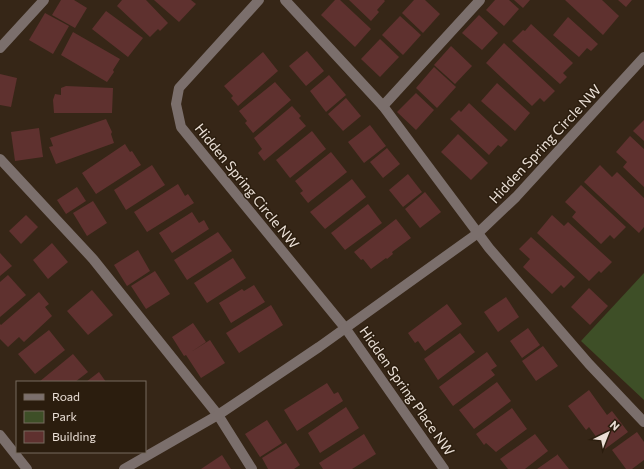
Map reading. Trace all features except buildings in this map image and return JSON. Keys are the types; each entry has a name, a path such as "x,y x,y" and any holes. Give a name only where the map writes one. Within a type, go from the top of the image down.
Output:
{"street":[{"path":"0,48 44,0"},
{"name":"Hidden Spring Circle NW","path":"259,0 179,88 176,104 180,127 346,329"},
{"path":"285,0 382,106 478,234 589,364 644,422"},
{"path":"382,106 480,0"},
{"name":"Hidden Spring Circle NW","path":"124,469 218,415 346,329 478,234 516,197 644,57"},
{"path":"0,159 93,259 218,415 252,469"},
{"name":"Hidden Spring Place NW","path":"346,329 444,469"},
{"path":"0,435 27,469"}],"green space":[{"path":"644,273 644,400 581,341"}]}
